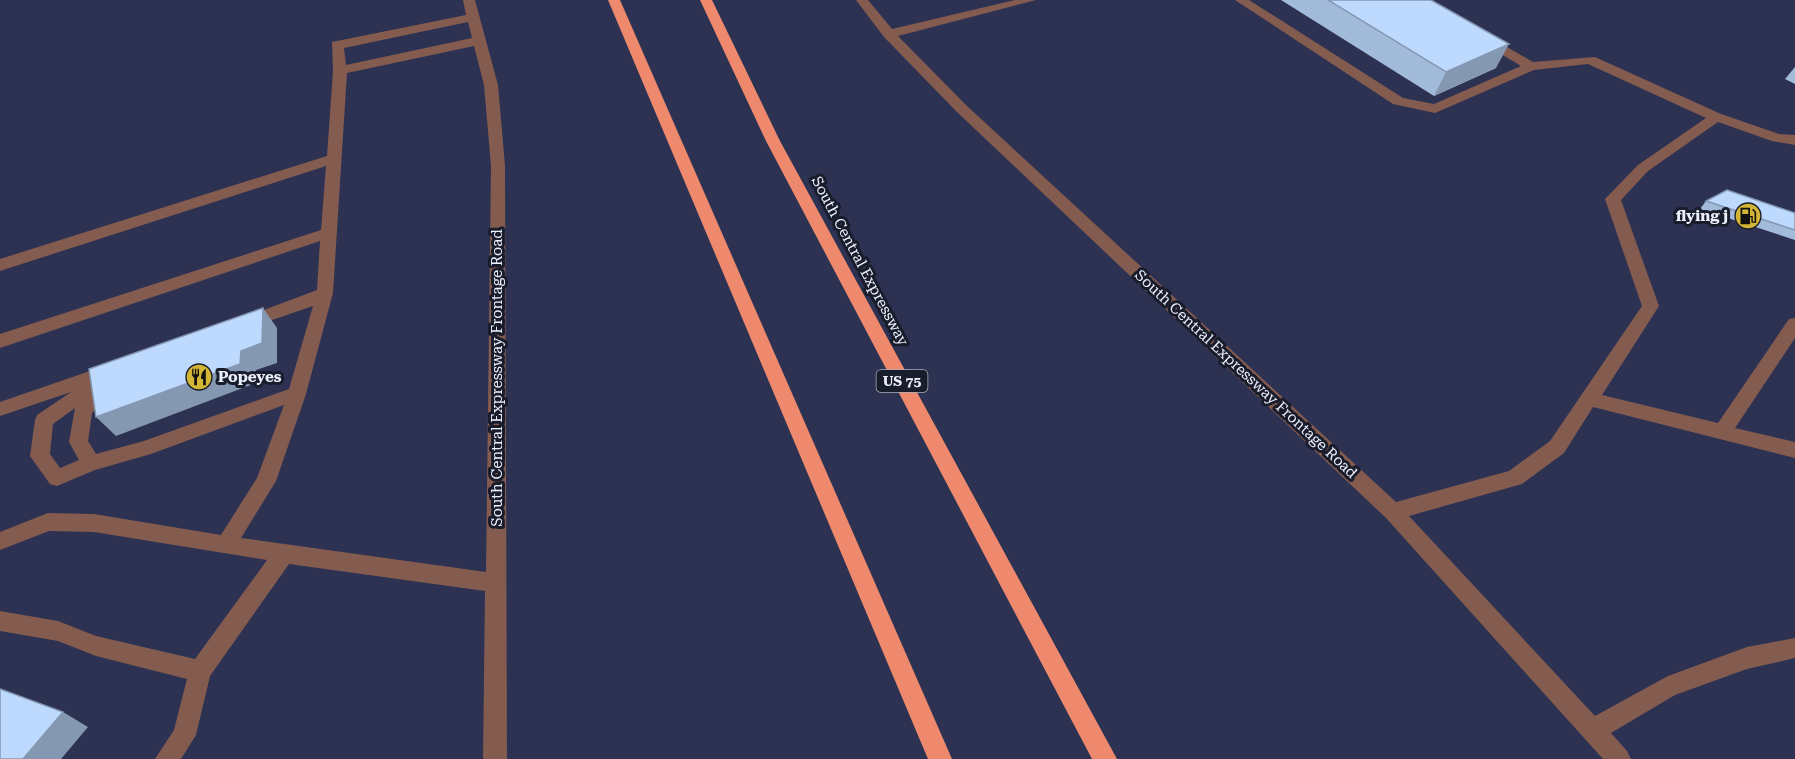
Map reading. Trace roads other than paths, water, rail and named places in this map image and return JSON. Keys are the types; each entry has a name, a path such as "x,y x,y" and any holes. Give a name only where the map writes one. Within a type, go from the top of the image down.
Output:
{"highway":[{"path":"614,0 940,759"},
{"name":"South Central Expressway","path":"706,0 773,141 1105,759"}],"street":[{"name":"South Central Expressway Frontage Road","path":"862,0 889,34 961,108 1393,512 1619,759"},
{"path":"889,34 1028,0"},
{"path":"1241,0 1398,101 1435,109 1531,66 1590,60 1716,117 1777,138 1795,140"},
{"name":"South Central Expressway Frontage Road","path":"471,9 491,86 498,166 495,759"},
{"path":"226,544 266,481 297,394 325,292 340,72 337,45 471,9"},
{"path":"1470,30 1531,66"},
{"path":"340,72 378,61 479,41"},
{"path":"1393,512 1515,478 1557,447 1651,306 1613,199 1643,168 1716,117"},
{"path":"0,265 333,159"},
{"path":"0,340 328,233"},
{"path":"233,327 309,301 325,292"},
{"path":"1722,432 1795,324"},
{"path":"129,366 83,392 44,420 40,456 57,478 93,463 126,455 259,405 297,394"},
{"path":"93,463 78,442 83,410 108,383 129,366"},
{"path":"0,409 129,366"},
{"path":"1589,399 1795,450"},
{"path":"0,541 48,522 94,522 284,554 496,584"},
{"path":"167,759 184,735 200,671 284,554"},
{"path":"0,621 58,631 96,646 200,671"},
{"path":"1592,731 1668,687 1747,658 1795,648"}],"place":[{"name":"flying j","path":"1748,216"},
{"name":"Popeyes","path":"199,377"}]}
